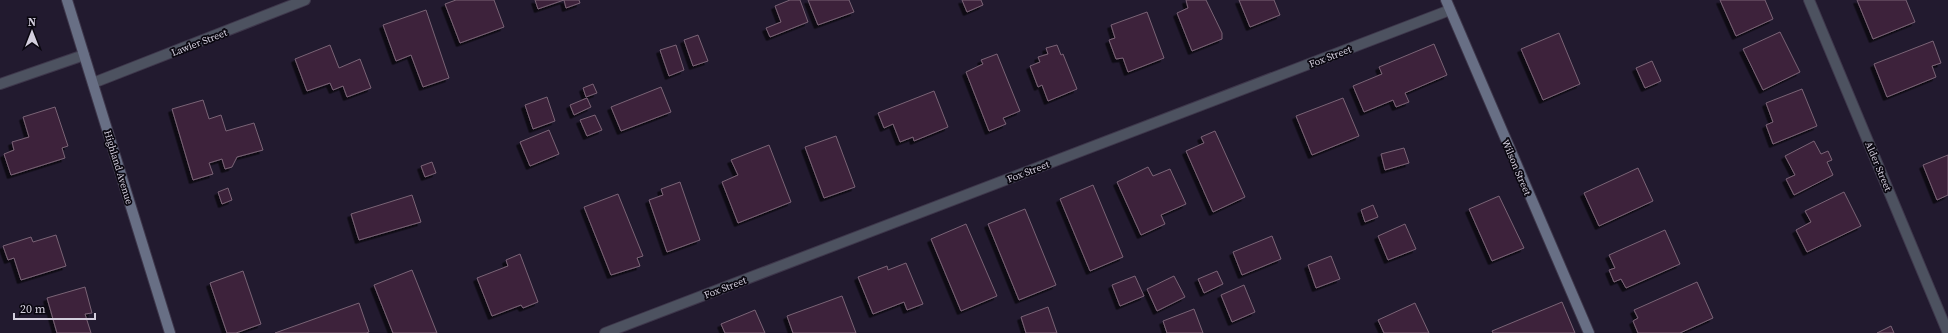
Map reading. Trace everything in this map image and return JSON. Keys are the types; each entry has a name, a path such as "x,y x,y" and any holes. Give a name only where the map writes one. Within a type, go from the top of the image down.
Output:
{"main road":[{"name":"Highland Avenue","path":"67,0 170,333"},
{"name":"Wilson Street","path":"1448,5 1589,333"}],"street":[{"name":"Lawler Street","path":"93,83 305,0"},
{"name":"Alder Street","path":"1810,0 1948,333"},
{"name":"Fox Street","path":"605,333 1448,5"},
{"path":"0,84 84,55"}],"building":[{"path":"456,0 494,0 504,27 460,43 445,4"},
{"path":"535,0 564,0 538,9"},
{"path":"564,0 579,0 580,3 566,8"},
{"path":"790,0 800,0 808,22 770,37 766,28 781,22 775,6"},
{"path":"808,0 849,0 854,12 818,25"},
{"path":"962,0 981,0 983,5 967,12"},
{"path":"1186,0 1206,0 1222,33 1222,39 1192,51 1177,13 1188,8"},
{"path":"1239,0 1274,0 1280,15 1250,27"},
{"path":"1720,0 1765,0 1773,19 1736,36"},
{"path":"1857,0 1906,0 1915,22 1873,39"},
{"path":"426,10 449,78 423,87 411,55 396,61 383,25"},
{"path":"1147,12 1164,58 1128,72 1123,58 1116,59 1109,40 1115,38 1111,25"},
{"path":"1780,32 1800,72 1763,90 1743,49"},
{"path":"1559,33 1580,84 1543,100 1521,49"},
{"path":"698,35 708,61 693,66 684,40"},
{"path":"1933,41 1941,63 1932,66 1936,77 1887,97 1874,64"},
{"path":"1434,44 1447,75 1405,93 1409,102 1396,107 1393,100 1364,112 1353,86 1382,74 1379,67"},
{"path":"330,45 339,68 360,59 371,88 347,97 343,86 333,90 330,83 307,91 295,59"},
{"path":"676,45 684,70 669,76 660,50"},
{"path":"1057,45 1061,55 1063,54 1077,89 1048,101 1042,85 1038,87 1030,66 1040,62 1038,57 1048,54 1046,48"},
{"path":"997,54 1020,111 1003,118 1006,124 989,131 966,72 983,64 981,60"},
{"path":"1652,61 1661,81 1645,88 1636,68"},
{"path":"593,84 597,93 586,97 583,88"},
{"path":"661,87 671,112 621,131 611,107"},
{"path":"1802,89 1817,126 1773,144 1766,125 1773,122 1766,103"},
{"path":"934,91 948,127 914,141 913,137 900,142 893,124 884,128 878,113"},
{"path":"547,97 555,121 533,129 525,105"},
{"path":"587,98 591,107 574,115 570,105"},
{"path":"1343,98 1359,136 1312,155 1296,116"},
{"path":"203,100 209,119 221,115 226,131 254,123 263,150 237,157 232,167 225,169 222,159 209,163 213,174 193,180 172,109"},
{"path":"55,107 68,146 62,148 65,158 11,175 4,154 14,150 12,142 29,137 23,117"},
{"path":"595,115 602,130 587,136 580,120"},
{"path":"549,130 559,154 530,166 520,142"},
{"path":"1215,131 1245,197 1213,212 1186,151 1204,143 1201,137"},
{"path":"836,136 855,187 824,198 805,147"},
{"path":"1814,141 1821,154 1828,151 1832,160 1827,162 1833,175 1794,195 1786,179 1795,175 1785,156"},
{"path":"769,145 791,202 738,223 722,182 738,175 731,160"},
{"path":"1404,148 1409,163 1385,170 1381,154"},
{"path":"1948,155 1948,195 1937,200 1923,165"},
{"path":"432,162 436,173 425,177 421,166"},
{"path":"1148,167 1153,176 1170,169 1186,204 1161,215 1165,224 1141,235 1117,182"},
{"path":"1638,168 1653,201 1599,226 1584,193"},
{"path":"680,182 700,240 667,252 649,200 663,195 661,189"},
{"path":"1093,185 1123,257 1090,271 1060,199"},
{"path":"228,188 232,200 222,204 218,192"},
{"path":"1844,192 1861,226 1807,252 1796,230 1811,222 1805,211"},
{"path":"618,194 643,256 637,258 640,266 611,275 584,207"},
{"path":"412,195 421,222 359,240 351,214"},
{"path":"1499,196 1524,248 1492,261 1469,209"},
{"path":"1373,205 1378,217 1365,222 1361,210"},
{"path":"1025,209 1056,285 1019,300 988,224"},
{"path":"966,224 997,296 961,311 931,239"},
{"path":"1405,224 1416,249 1388,260 1378,236"},
{"path":"1665,230 1680,264 1626,288 1621,279 1614,282 1609,270 1615,268 1609,255"},
{"path":"56,235 66,266 21,280 14,258 8,260 3,246 31,237 33,242"},
{"path":"1272,236 1281,259 1242,275 1233,252"},
{"path":"520,254 538,302 523,308 521,305 492,316 477,278 508,266 506,260"},
{"path":"1331,256 1340,279 1316,288 1308,265"},
{"path":"906,263 923,304 907,310 904,302 873,314 858,277 887,266 888,270"},
{"path":"412,270 437,333 393,333 374,285"},
{"path":"243,271 261,324 236,333 227,333 210,283"},
{"path":"1217,271 1223,284 1204,293 1198,279"},
{"path":"1135,276 1144,296 1120,306 1112,285"},
{"path":"1174,276 1185,297 1157,311 1147,289"},
{"path":"1697,282 1713,318 1680,333 1638,333 1633,321 1638,318 1634,310"},
{"path":"1244,285 1255,312 1232,322 1221,295"},
{"path":"85,287 92,313 85,314 91,333 57,333 47,298"},
{"path":"842,296 856,333 793,333 787,316"},
{"path":"1562,302 1575,333 1493,333 1492,331"},
{"path":"359,303 369,332 275,333"},
{"path":"1415,303 1429,333 1384,333 1378,320"},
{"path":"1048,307 1057,333 1026,333 1021,317"},
{"path":"1194,309 1203,333 1167,333 1163,321"},
{"path":"755,310 765,333 725,333 721,324"},
{"path":"1891,326 1894,333 1877,333"}]}
